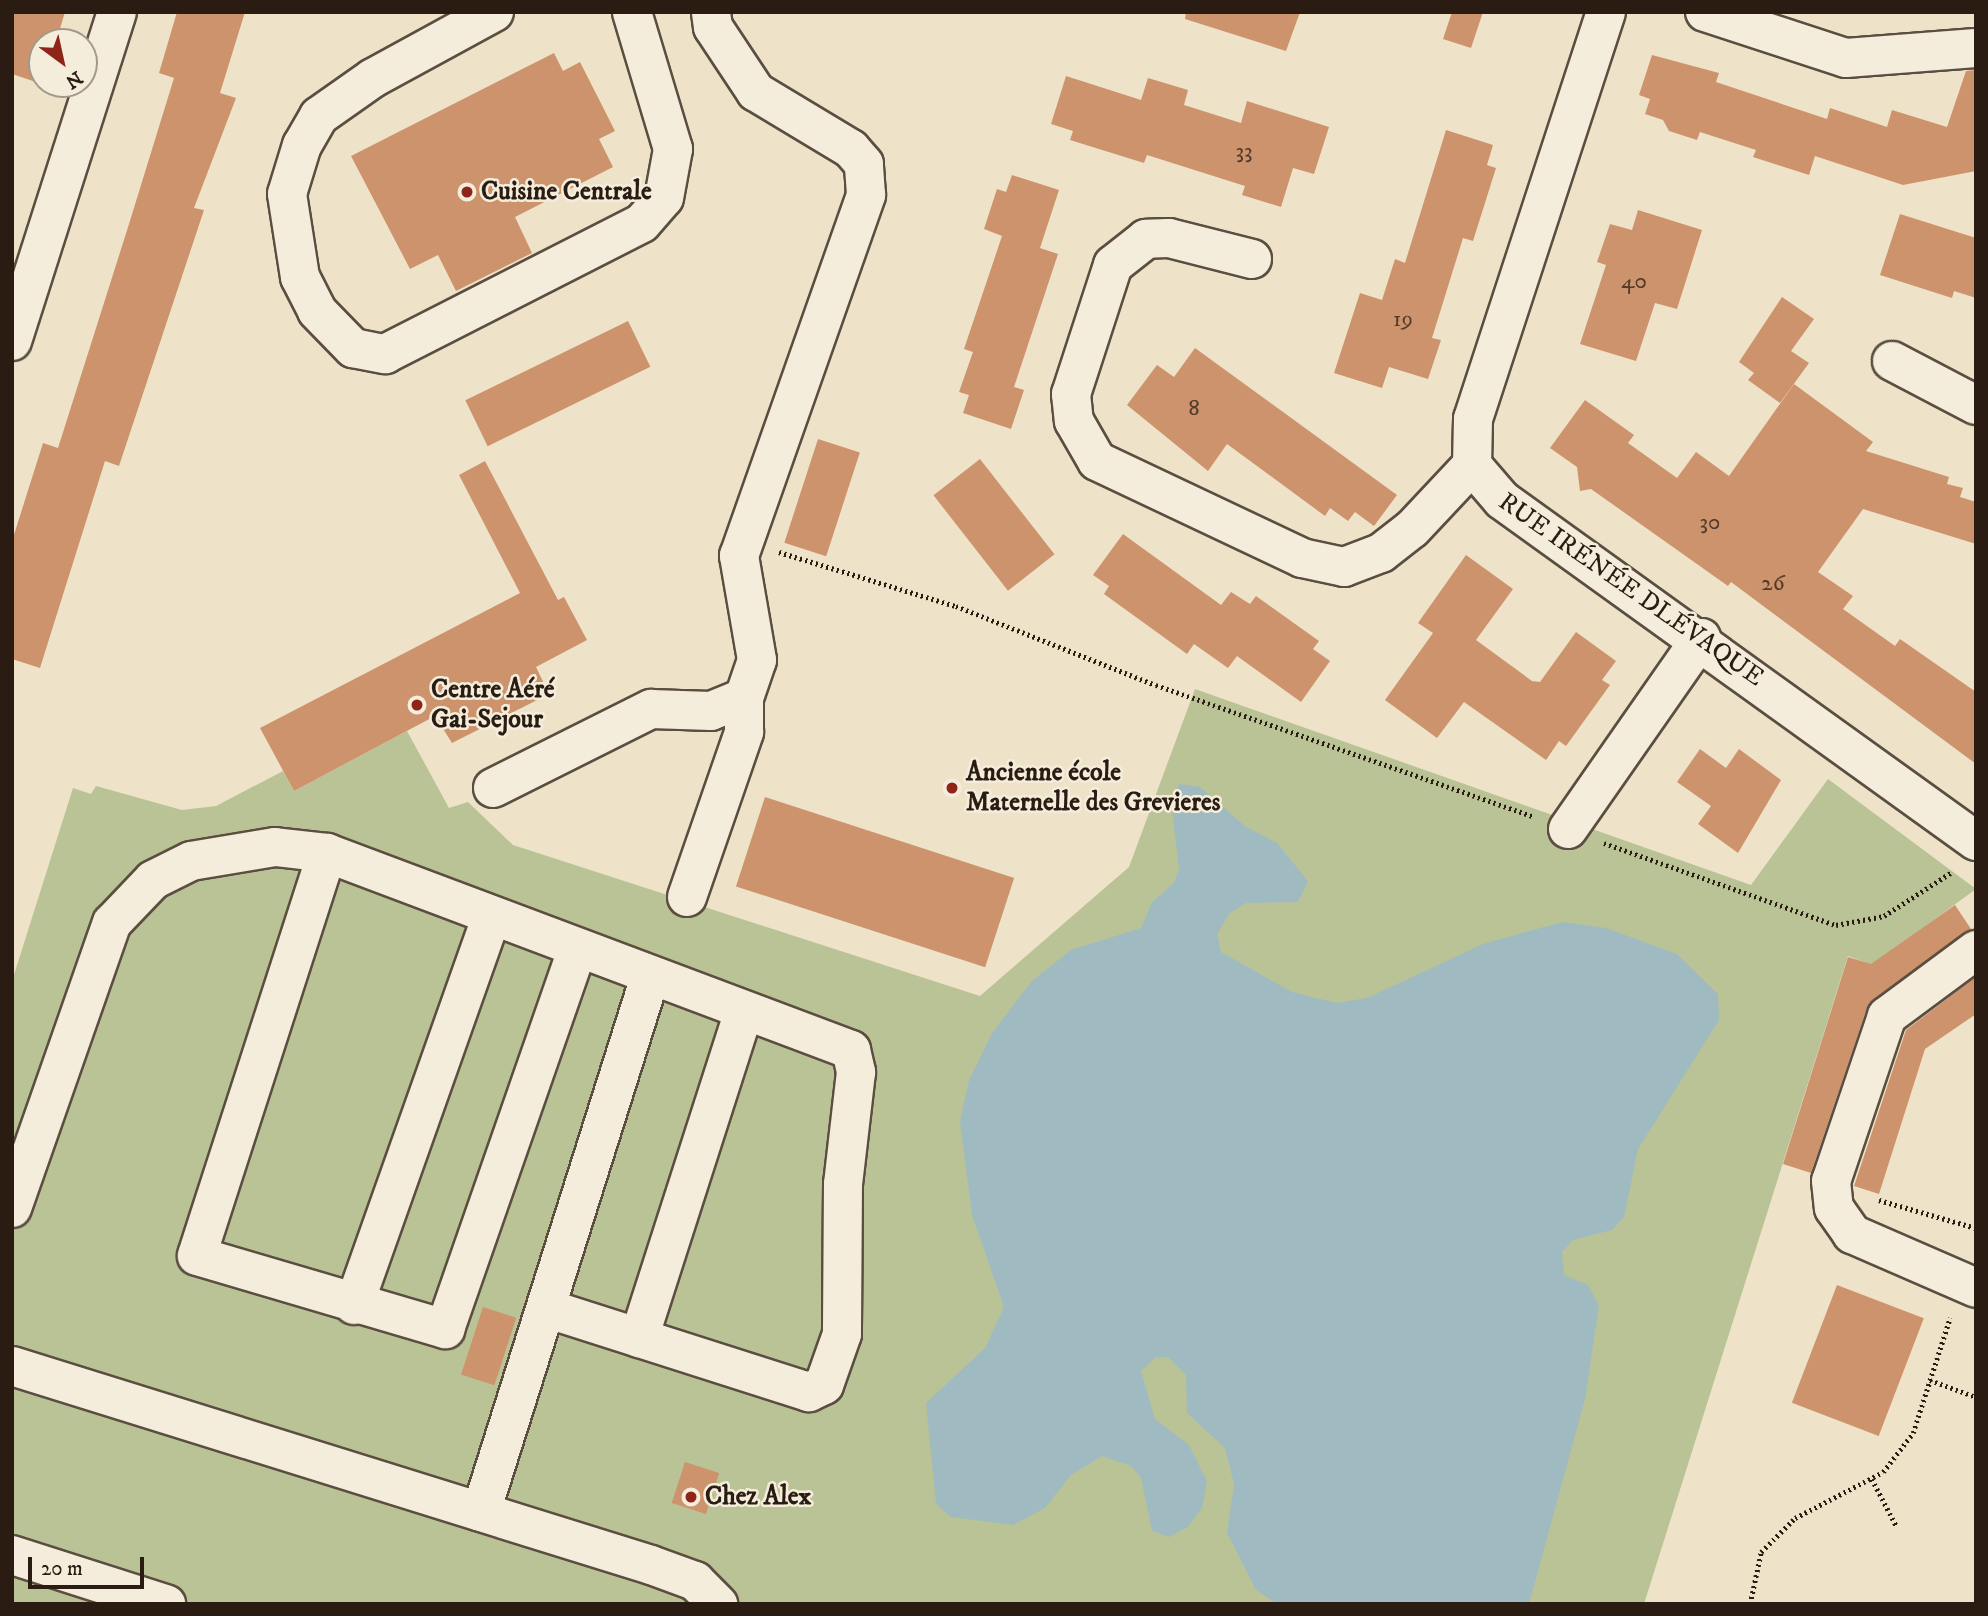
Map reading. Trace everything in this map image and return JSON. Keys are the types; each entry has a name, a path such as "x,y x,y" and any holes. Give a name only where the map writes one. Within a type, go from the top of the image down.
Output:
{"street":[{"path":"12,341 117,12"},
{"path":"494,12 373,78 319,116 302,145 287,194 300,277 317,312 354,348 385,354 642,223 664,198 673,149 632,12"},
{"path":"687,897 744,732 744,698 757,660 739,556 866,195 864,164 851,149 756,92 713,27 711,12"},
{"path":"1252,259 1169,238 1146,239 1112,265 1071,394 1074,421 1097,461 1302,558 1345,567 1381,553 1412,529 1472,465 1473,419 1606,12"},
{"path":"1706,12 1846,58 1976,48"},
{"path":"1892,361 1976,405"},
{"name":"RUE IRÉNÉE DLÉVAQUE","path":"1472,465 1502,500 1701,638 1970,852"},
{"path":"1568,829 1701,638"},
{"path":"493,788 651,709 711,711 744,698"},
{"path":"12,1208 112,923 153,880 191,861 275,847 327,853 650,978 851,1050 856,1072 843,1184 842,1334 824,1385 809,1392 545,1308"},
{"path":"327,853 197,1255 354,1305 444,1329 577,949"},
{"path":"354,1305 492,916"},
{"path":"1969,1285 1852,1234 1834,1208 1832,1186 1887,1016 1976,950"},
{"path":"481,1511 650,978"},
{"path":"639,1338 744,1011"},
{"path":"12,1366 673,1573 695,1581 718,1604"},
{"path":"12,1555 166,1604"}],"path":[{"path":"744,541 956,606 1156,685 1836,925 1884,916 1970,852"},
{"path":"1832,1186 1976,1228"},
{"path":"1750,1604 1761,1552 1795,1518 1872,1479 1913,1433 1930,1380 1969,1285"},
{"path":"1930,1380 1976,1397"},
{"path":"1872,1479 1897,1527"}],"green space":[{"path":"1195,689 1751,885 1828,779 1976,889 1872,965 1848,956 1644,1604 12,1604 12,981 73,788 91,794 96,786 182,810 216,806 283,771 294,791 407,731 449,808 468,802 513,845 980,996 1129,867"}],"water":[{"path":"1179,784 1200,787 1246,827 1277,843 1308,881 1298,902 1246,903 1229,914 1217,934 1221,952 1292,992 1337,1003 1367,998 1483,944 1562,922 1606,928 1677,954 1718,994 1719,1020 1638,1149 1624,1217 1612,1230 1573,1240 1562,1252 1564,1275 1588,1285 1599,1306 1585,1399 1529,1604 1278,1604 1256,1590 1227,1533 1234,1484 1225,1448 1187,1413 1186,1375 1168,1357 1156,1357 1141,1371 1155,1419 1189,1445 1207,1481 1202,1508 1188,1527 1169,1537 1152,1531 1141,1478 1131,1466 1102,1456 1071,1475 1045,1508 1013,1525 951,1517 936,1504 926,1403 985,1348 1004,1307 972,1215 960,1122 969,1080 992,1033 1032,981 1071,950 1141,928 1152,902 1174,883 1179,869 1171,801"}],"building":[{"path":"12,12 65,12 60,28 28,28 28,79 12,74"},
{"path":"177,12 245,12 220,93 236,98 194,208 204,210 119,466 105,461 40,668 12,659 12,541 43,443 58,448 129,224 174,78 159,73"},
{"path":"1186,12 1300,12 1286,51 1185,19"},
{"path":"1452,12 1483,12 1471,48 1443,39"},
{"name":"Cuisine Centrale","path":"554,53 563,71 580,62 615,131 599,139 613,167 515,217 532,253 456,291 438,255 410,269 351,156"},
{"path":"1652,55 1719,73 1716,82 1827,119 1830,108 1887,127 1892,110 1947,127 1966,71 1976,70 1976,171 1903,185 1815,156 1809,175 1753,157 1756,150 1700,132 1697,140 1669,131 1663,120 1645,114 1650,99 1639,95"},
{"path":"1066,76 1141,100 1148,78 1188,90 1184,105 1241,123 1247,101 1329,127 1314,174 1293,168 1281,207 1242,195 1245,186 1147,155 1144,163 1070,140 1073,131 1051,124"},
{"path":"1446,130 1493,145 1487,165 1496,168 1473,241 1463,238 1432,338 1441,340 1428,379 1389,367 1382,388 1334,373 1360,293 1382,300 1395,259 1405,263"},
{"path":"1012,175 1059,190 1040,248 1058,254 1014,387 1024,390 1011,429 963,413 969,395 959,392 973,352 964,349 1002,236 984,229 997,189 1006,192"},
{"path":"1638,210 1702,230 1677,309 1655,303 1636,361 1580,344 1606,265 1597,262 1610,224 1632,230"},
{"path":"1900,214 1976,238 1976,298 1954,291 1952,298 1880,275"},
{"path":"1782,297 1814,319 1791,351 1809,363 1780,403 1748,380 1754,373 1739,362"},
{"path":"628,321 650,367 488,446 465,400"},
{"path":"1195,348 1397,495 1374,526 1355,512 1348,521 1330,508 1325,516 1227,444 1208,471 1127,405 1157,365 1174,377"},
{"path":"1794,384 1873,442 1866,451 1949,477 1947,484 1963,488 1960,497 1976,502 1976,544 1863,509 1818,572 1853,596 1843,609 1895,646 1900,639 1976,692 1976,764 1731,582 1728,586 1591,489 1580,491 1577,467 1550,448 1585,400 1634,435 1628,443 1677,478 1696,452 1729,476"},
{"path":"818,439 860,453 826,556 784,543"},
{"path":"980,459 1054,554 1008,591 934,495"},
{"name":"Centre Aéré Gai-Sejour","path":"485,461 558,600 564,597 587,640 536,667 549,694 452,743 435,716 294,791 260,728 520,593 459,475"},
{"path":"1123,534 1221,605 1231,592 1250,604 1256,596 1319,641 1313,649 1330,661 1301,702 1237,656 1228,668 1194,644 1187,654 1104,594 1109,586 1093,575"},
{"path":"1466,555 1513,589 1476,640 1532,681 1540,682 1576,632 1616,661 1602,680 1610,685 1566,746 1559,741 1546,760 1464,702 1437,738 1385,700 1433,633 1418,623"},
{"path":"1700,749 1726,768 1739,749 1781,780 1738,853 1698,824 1711,806 1677,782"},
{"path":"765,797 1014,878 985,967 736,886"},
{"path":"1955,905 1971,929 1867,1008 1811,1173 1783,1164 1848,957 1871,964"},
{"path":"1976,977 1976,1014 1925,1049 1879,1194 1854,1186 1906,1030"},
{"path":"1837,1285 1924,1318 1879,1436 1792,1403"},
{"path":"483,1307 516,1318 494,1385 461,1375"},
{"path":"685,1462 719,1473 706,1514 672,1503"}],"place":[{"name":"Cuisine Centrale","path":"467,192"},
{"name":"Centre Aéré Gai-Sejour","path":"417,705"},
{"name":"Ancienne école Maternelle des Grevieres","path":"952,788"},
{"name":"Chez Alex","path":"691,1497"}]}
